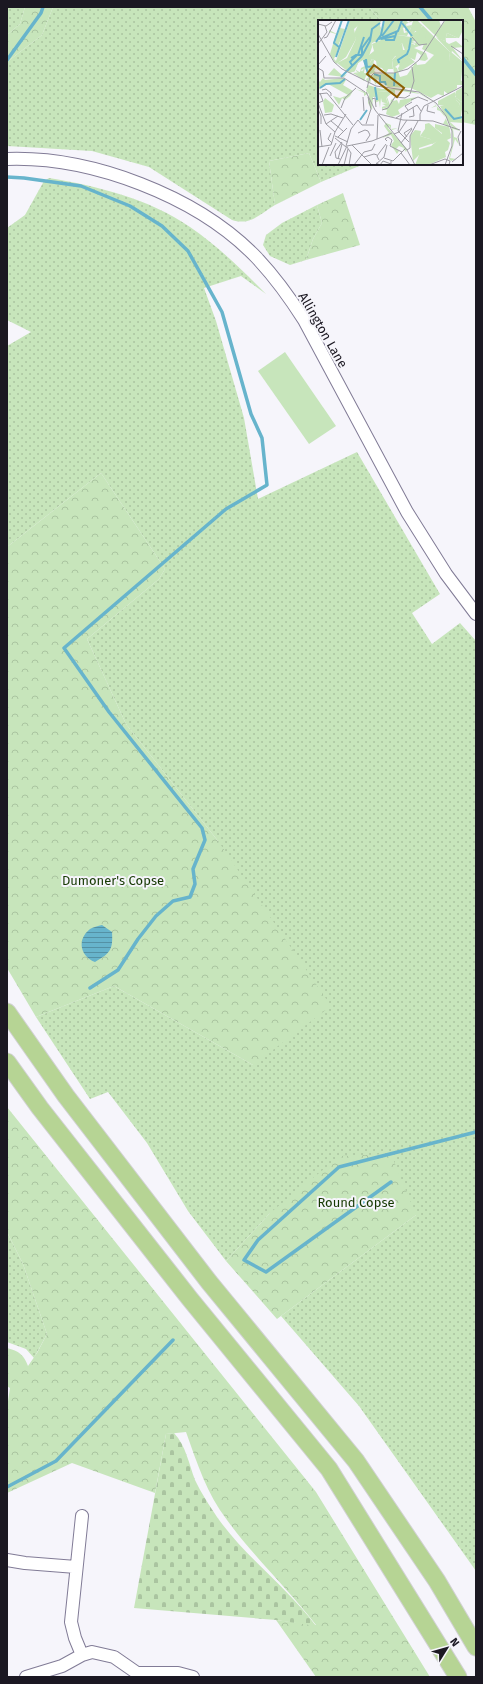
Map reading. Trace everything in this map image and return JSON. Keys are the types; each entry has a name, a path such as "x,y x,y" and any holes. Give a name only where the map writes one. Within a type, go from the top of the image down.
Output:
{"highway":[{"path":"7,1012 66,1096 208,1282 356,1461 437,1581 476,1647"},
{"path":"7,1062 40,1108 185,1293 329,1469 458,1677"}],"street":[{"name":"Allington Lane","path":"7,159 29,159 68,163 120,176 154,189 210,221 255,257 290,299 304,320 407,512 446,574 476,614"},
{"path":"82,1516 71,1622 74,1638 82,1655"},
{"path":"7,1560 76,1567"},
{"path":"26,1677 62,1666 82,1655 92,1652 109,1654 137,1673 150,1674 171,1672 193,1677"}],"green space":[{"path":"7,7 25,7 20,24 7,35"},
{"path":"25,7 53,7 42,35 7,62 7,35 20,24"},
{"path":"53,7 369,7 380,20 318,20 318,165 362,165 321,182 309,153 269,161 275,205 255,218 238,221 232,220 149,167 92,151 7,146 7,62 42,35"},
{"path":"369,7 468,7 476,22 476,125 463,122 463,20 380,20"},
{"path":"309,153 321,182 275,205 269,161"},
{"path":"49,178 86,185 122,195 140,201 174,217 200,234 220,250 266,294 241,276 204,288 216,321 244,418 258,499 357,452 440,594 412,613 432,644 460,623 476,641 476,1571 359,1406 281,1316 416,1215 270,1213 226,1261 188,1211 147,1143 108,1092 90,1099 36,1017 114,986 253,1065 218,841 126,724 87,639 159,579 165,569 101,473 7,547 7,346 31,332 7,320 7,228 25,215 44,181"},
{"path":"343,193 360,245 306,260 313,239 322,223 317,205"},
{"path":"317,205 322,223 313,239 306,260 290,265 270,256 263,245 266,235 282,223"},
{"path":"285,352 336,426 309,444 258,371"},
{"name":"Dumoner's Copse","path":"101,473 165,569 159,579 87,639 126,724 218,841 331,1006 253,1065 114,986 36,1017 7,968 7,547"},
{"path":"7,1107 316,1492 430,1677 316,1677 276,1620 316,1625 237,1534 220,1510 203,1478 186,1432 166,1434 155,1493 72,1463 7,1493 7,1408 10,1388 7,1386 7,1348 20,1354 25,1359 28,1366 47,1334 23,1264 7,1232"},
{"name":"Round Copse","path":"391,1154 416,1215 277,1319 226,1261 270,1213 340,1156"},
{"path":"7,1232 23,1264 47,1334 34,1358 26,1349 7,1342"},
{"path":"174,1433 182,1444 187,1455 197,1485 228,1532 292,1598 316,1626 276,1620 134,1608 166,1434"}],"water":[{"path":"102,925 112,932 112,943 108,953 95,962 86,956 82,948 82,943 83,938 90,929"}],"waterway":[{"path":"7,60 41,13 43,7"},
{"path":"420,7 431,20"},
{"path":"463,58 476,75"},
{"path":"7,177 81,186 130,206 162,226 188,251 222,312 251,414 262,438 267,485 226,509 64,648 109,712 202,828 205,840 193,869 195,884 190,897 173,901 156,916 138,939 118,970 90,988"},
{"path":"391,1182 266,1272 244,1260 258,1240 339,1167 476,1132"},
{"path":"7,1487 56,1461 173,1340"}]}
